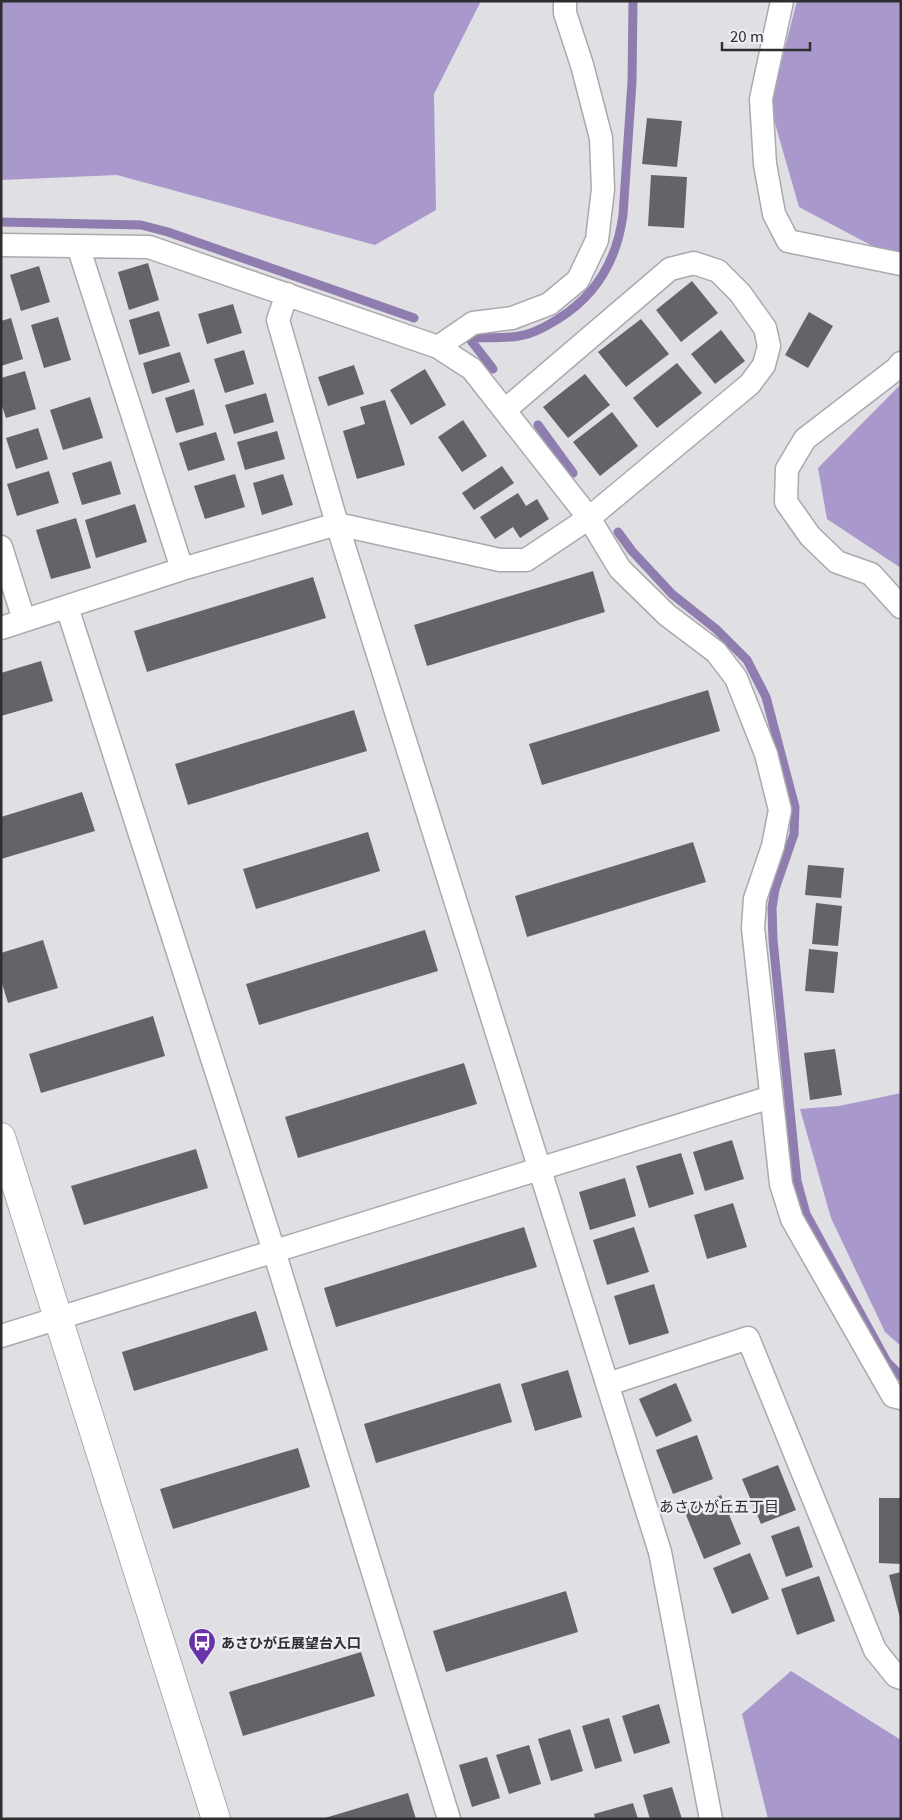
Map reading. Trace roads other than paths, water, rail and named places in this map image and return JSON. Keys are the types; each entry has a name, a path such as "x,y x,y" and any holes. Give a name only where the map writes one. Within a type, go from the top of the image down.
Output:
{"street":[{"path":"438,347 473,323 512,318 549,304 578,280 597,240 603,189 600,138 582,65 565,13 565,1"},
{"path":"782,1 761,99 765,164 774,214 788,241 901,264"},
{"path":"1,245 149,247 438,347 472,369 589,518 620,569 668,615 716,652 736,678 766,754 780,810 773,846 755,899 753,928 781,1184 792,1219 893,1396 901,1398"},
{"path":"78,246 182,569"},
{"path":"1,628 182,569 337,524 500,560 526,560 589,518 750,384 764,365 768,346 765,328 740,293 718,271 694,263 670,269 505,410"},
{"path":"287,294 278,320 337,524 541,1168 660,1552 712,1819"},
{"path":"901,363 896,369 805,439 786,468 786,502 810,536 837,562 871,574 901,607"},
{"path":"1,547 24,620"},
{"path":"68,607 274,1251 450,1819"},
{"path":"1,1336 57,1317 771,1097"},
{"path":"1,1137 216,1819"},
{"path":"608,1384 748,1338 874,1650 896,1676 901,1678"}],"waterway":[{"path":"469,338 513,337 545,327 584,299 603,274 610,261 616,246 623,215 632,82 633,1"},
{"path":"1,222 141,225 168,232 414,318"},
{"path":"469,338 493,369"},
{"path":"538,425 573,473"},
{"path":"618,532 632,551 672,594 716,629 747,660 766,697 795,807 794,834 775,889 772,908 773,940 797,1181 806,1214 887,1362 901,1376"}],"place":[{"name":"あさひが丘展望台入口","path":"202,1666"}],"district":[{"name":"あさひが丘五丁目","path":"719,1505"}]}
